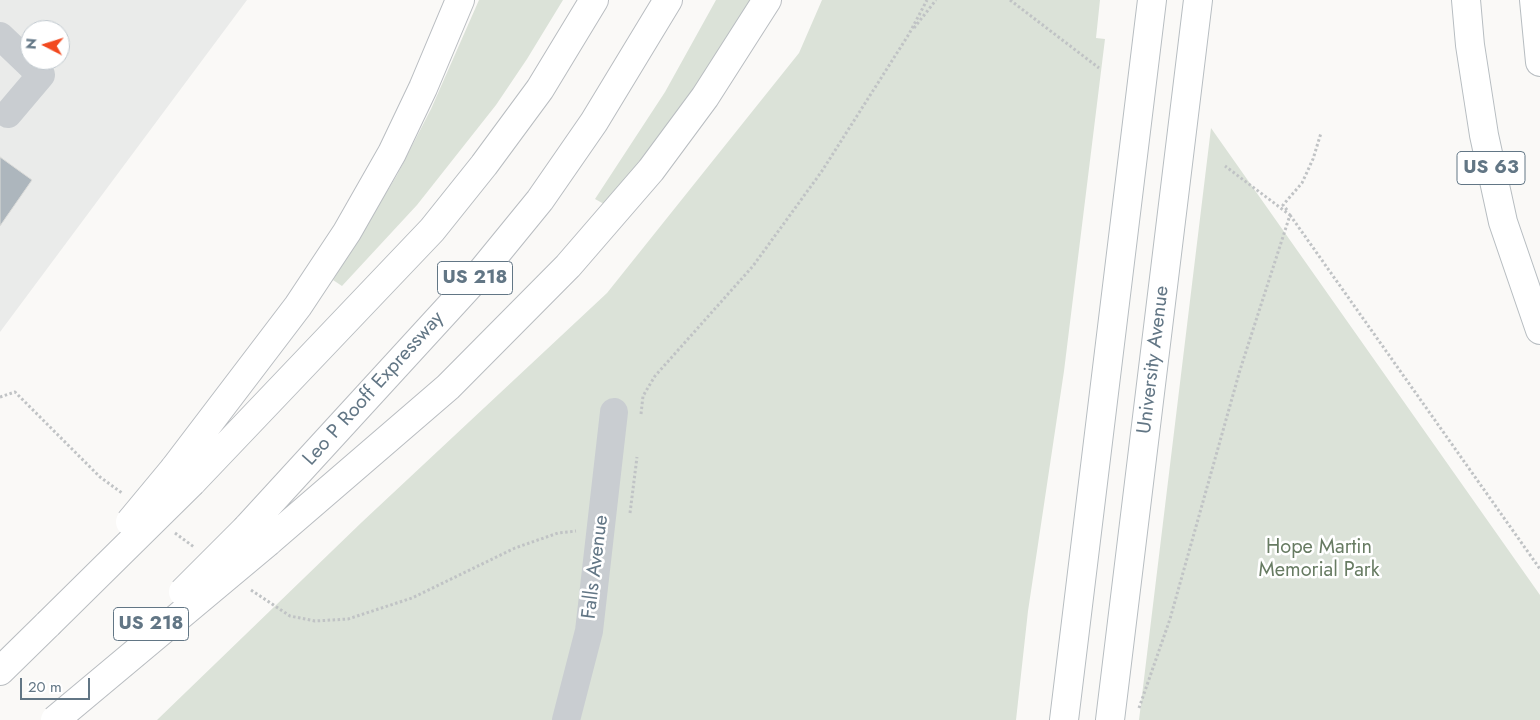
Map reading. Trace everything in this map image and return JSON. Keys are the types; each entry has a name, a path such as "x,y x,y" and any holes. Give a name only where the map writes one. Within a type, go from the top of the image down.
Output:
{"main road":[{"path":"0,670 48,624 183,475 347,232 392,153 427,79 460,0"},
{"name":"US 218","path":"183,475 432,230 484,165 540,89 594,0"},
{"name":"Leo P Rooff Expressway","path":"257,535 478,276 540,200 594,122 668,0"},
{"path":"55,720 257,535 448,387 568,266 651,170 705,97 767,0"},
{"path":"1064,720 1152,0"},
{"name":"University Avenue","path":"1110,720 1198,0"},
{"name":"US 63","path":"1466,0 1470,45 1484,135 1503,222 1540,330"},
{"path":"1534,0 1540,62"}],"street":[{"path":"0,36 40,75 8,114"},
{"name":"Falls Avenue","path":"566,720 589,631 614,412"}],"path":[{"path":"910,34 927,0"},
{"path":"641,415 643,396 655,376 754,266 822,171 910,34 936,0"},
{"path":"1010,0 1099,68"},
{"path":"1321,133 1313,159 1302,183 1283,206 1540,569"},
{"path":"1225,166 1290,215"},
{"path":"1138,711 1170,619 1240,370 1290,215"},
{"path":"0,397 15,392 100,477 123,494"},
{"path":"246,586 290,616 315,621 348,619 412,598 515,548 558,533 621,525 629,518 637,453"},
{"path":"169,529 200,552"}],"shaded area":[{"path":"0,0 247,0 0,332"}],"green space":[{"path":"479,0 563,0 496,105 417,205 342,286 333,280 397,175 431,109"},
{"path":"716,0 752,0 668,130 604,204 595,199 665,92"},
{"path":"822,0 1100,0 1096,38 1105,39 1064,371 1028,611 1016,720 157,720 362,522 607,293 799,53"},
{"name":"Hope Martin Memorial Park","path":"1211,128 1540,595 1540,720 1139,720"}],"building":[{"path":"0,157 32,180 0,226"}]}
